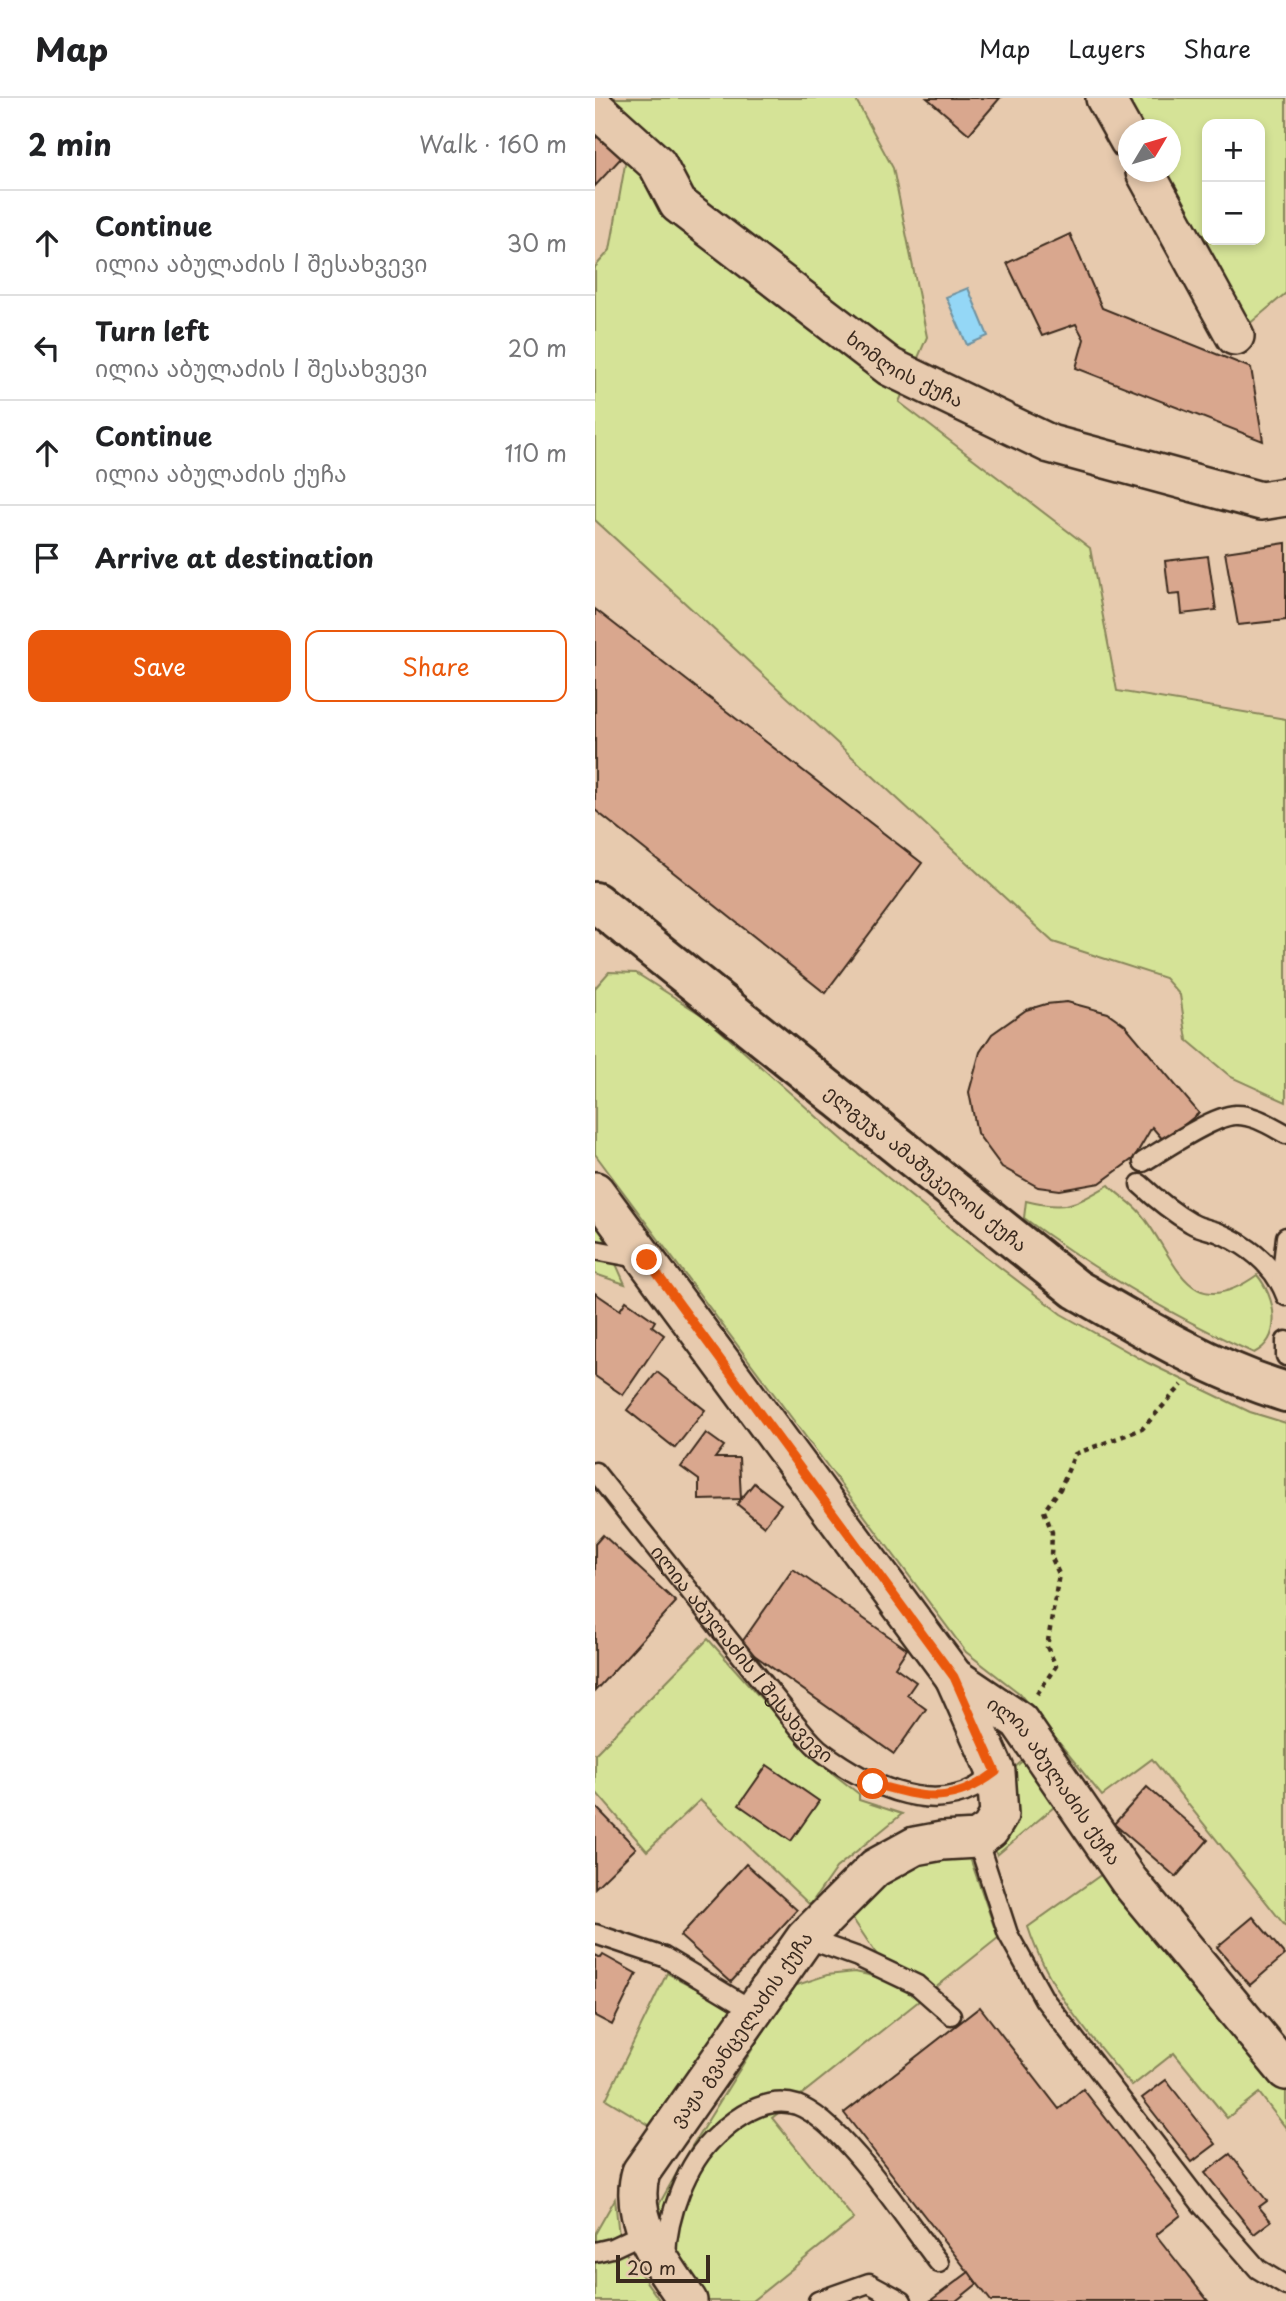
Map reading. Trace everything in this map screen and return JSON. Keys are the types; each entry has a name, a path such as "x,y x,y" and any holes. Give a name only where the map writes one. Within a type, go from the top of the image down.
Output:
{"main road":[{"name":"ელგუჯა ამაშუკელის ქუჩა","path":"595,902 1076,1289 1158,1337 1258,1384 1286,1392"}],"street":[{"path":"1105,98 1118,121"},
{"name":"ხომლის ქუჩა","path":"595,108 657,164 678,204 890,367 1050,444 1261,501 1286,497"},
{"path":"1150,182 1235,336"},
{"name":"ილია აბულაძის ქუჩა","path":"595,1191 954,1677 1019,1721 1129,1881 1286,2071"},
{"path":"954,1677 996,1772 999,1815 990,1830 977,1839"},
{"name":"ვაჟა გვანცელაძის ქუჩა","path":"688,2301 665,2269 646,2232 636,2189 641,2172 805,1938 875,1868 915,1846 977,1839"}],"lane":[{"path":"1143,1162 1202,1128 1234,1115 1255,1118 1286,1134"},
{"path":"1140,1184 1164,1206 1194,1225 1217,1233 1251,1251 1270,1265 1283,1289"},
{"path":"1283,1289 1286,1237"},
{"path":"595,1250 647,1260"},
{"path":"1286,1341 1286,1356"},
{"name":"ილია აბულაძის I შესახვევი","path":"595,1472 790,1718 822,1752 873,1784 920,1796 952,1796 974,1788 996,1772"},
{"path":"977,1839 1008,1934 1044,1999 1202,2206 1258,2269 1286,2286"},
{"path":"595,1934 664,1957 754,2011"},
{"path":"805,1938 858,1957 917,1985 951,2015"},
{"path":"665,2269 666,2231 672,2208 711,2140 732,2120 769,2104 796,2105 838,2136 939,2263"},
{"path":"595,2252 612,2248 646,2232"},
{"path":"818,2301 869,2283 902,2301"},
{"path":"1283,2301 1286,2294"}],"path":[{"path":"1019,1721 1056,1666 1047,1647 1059,1574 1051,1556 1052,1532 1044,1511 1061,1489 1075,1454 1142,1429 1187,1380"}],"green space":[{"path":"600,98 855,98 893,168 927,337 899,402 1090,548 1117,691 1286,719 1286,1102 1231,1077 1187,1040 1180,995 1165,978 1053,942 595,520 595,267 610,250 632,125"},
{"path":"1105,98 1286,98 1286,293 1235,336 1150,182 1181,182 1181,119 1121,119"},
{"path":"609,972 636,973 705,1017 854,1150 968,1243 1061,1314 1148,1363 1250,1412 1286,1423 1286,1927 1152,1759 1102,1796 1019,1693 966,1652 595,1154 595,988"},
{"path":"1109,1185 1137,1210 1175,1266 1186,1280 1199,1290 1214,1293 1233,1289 1257,1275 1268,1294 1273,1316 1270,1337 1263,1346 1254,1353 1164,1308 1079,1257 1024,1218 1026,1201 1061,1206 1078,1201"},
{"path":"595,1217 625,1284 595,1274"},
{"path":"708,1639 817,1761 859,1794 859,1800 902,1814 836,1868 810,1905 700,1800 647,1851 595,1791 595,1754"},
{"path":"1026,1758 1286,2077 1286,2128 1259,2093 1227,2118 1174,2053 1132,2086 1072,2011 1036,1950 1028,1927 1102,1874 1054,1807 997,1855 993,1841 1012,1795 1014,1768"},
{"path":"936,1849 970,1858 998,1938 772,2118 854,2219 752,2301 699,2301 648,2224 692,2146 791,1987 827,1975 855,1972 878,1977 881,1961 847,1910 896,1870"},
{"path":"667,1973 736,2009 654,2128 606,2099"},
{"path":"615,2199 620,2245 660,2301 595,2301 595,2234"}],"water":[{"path":"968,288 988,336 967,345 946,297"}],"building":[{"path":"927,98 1000,98 969,134"},
{"path":"598,135 622,157 595,186 595,139"},
{"path":"1070,234 1102,308 1251,368 1263,441 1076,368 1084,339 1076,324 1042,336 1007,263"},
{"path":"1286,543 1286,620 1238,625 1225,552"},
{"path":"1208,556 1216,610 1182,614 1180,594 1169,595 1165,561"},
{"path":"595,609 922,863 825,993 595,810"},
{"path":"1067,1002 1108,1013 1125,1025 1199,1113 1164,1141 1152,1127 1134,1158 1100,1183 1060,1190 1038,1187 1002,1167 977,1133 969,1092 980,1052 992,1034 1026,1010"},
{"path":"595,1293 620,1310 626,1301 655,1321 652,1326 664,1335 623,1395 595,1376"},
{"path":"657,1372 705,1410 675,1448 627,1410"},
{"path":"706,1433 724,1446 715,1458 739,1458 741,1499 699,1500 699,1480 681,1467"},
{"path":"754,1483 781,1504 764,1526 737,1504"},
{"path":"603,1535 676,1602 595,1691 595,1544"},
{"path":"793,1569 907,1649 895,1667 916,1682 907,1695 926,1709 894,1754 740,1645"},
{"path":"767,1765 819,1801 791,1841 739,1805"},
{"path":"1147,1787 1208,1840 1176,1877 1114,1824"},
{"path":"595,1806 636,1848 595,1888"},
{"path":"746,1864 797,1910 731,1982 680,1936"},
{"path":"1253,1917 1285,1955 1250,1985 1217,1947"},
{"path":"595,1955 601,1958 603,1955 637,1974 612,2025 595,2016"},
{"path":"980,2007 1059,2109 1083,2089 1181,2215 1156,2235 1208,2301 991,2301 844,2113"},
{"path":"1166,2080 1216,2144 1192,2162 1142,2098"},
{"path":"1230,2154 1267,2201 1259,2207 1271,2221 1254,2234 1205,2173"},
{"path":"969,2272 977,2284 956,2301 930,2301"}],"route":[{"path":"647,1260 954,1677 996,1772 974,1788 952,1796 920,1796 873,1784"}]}
